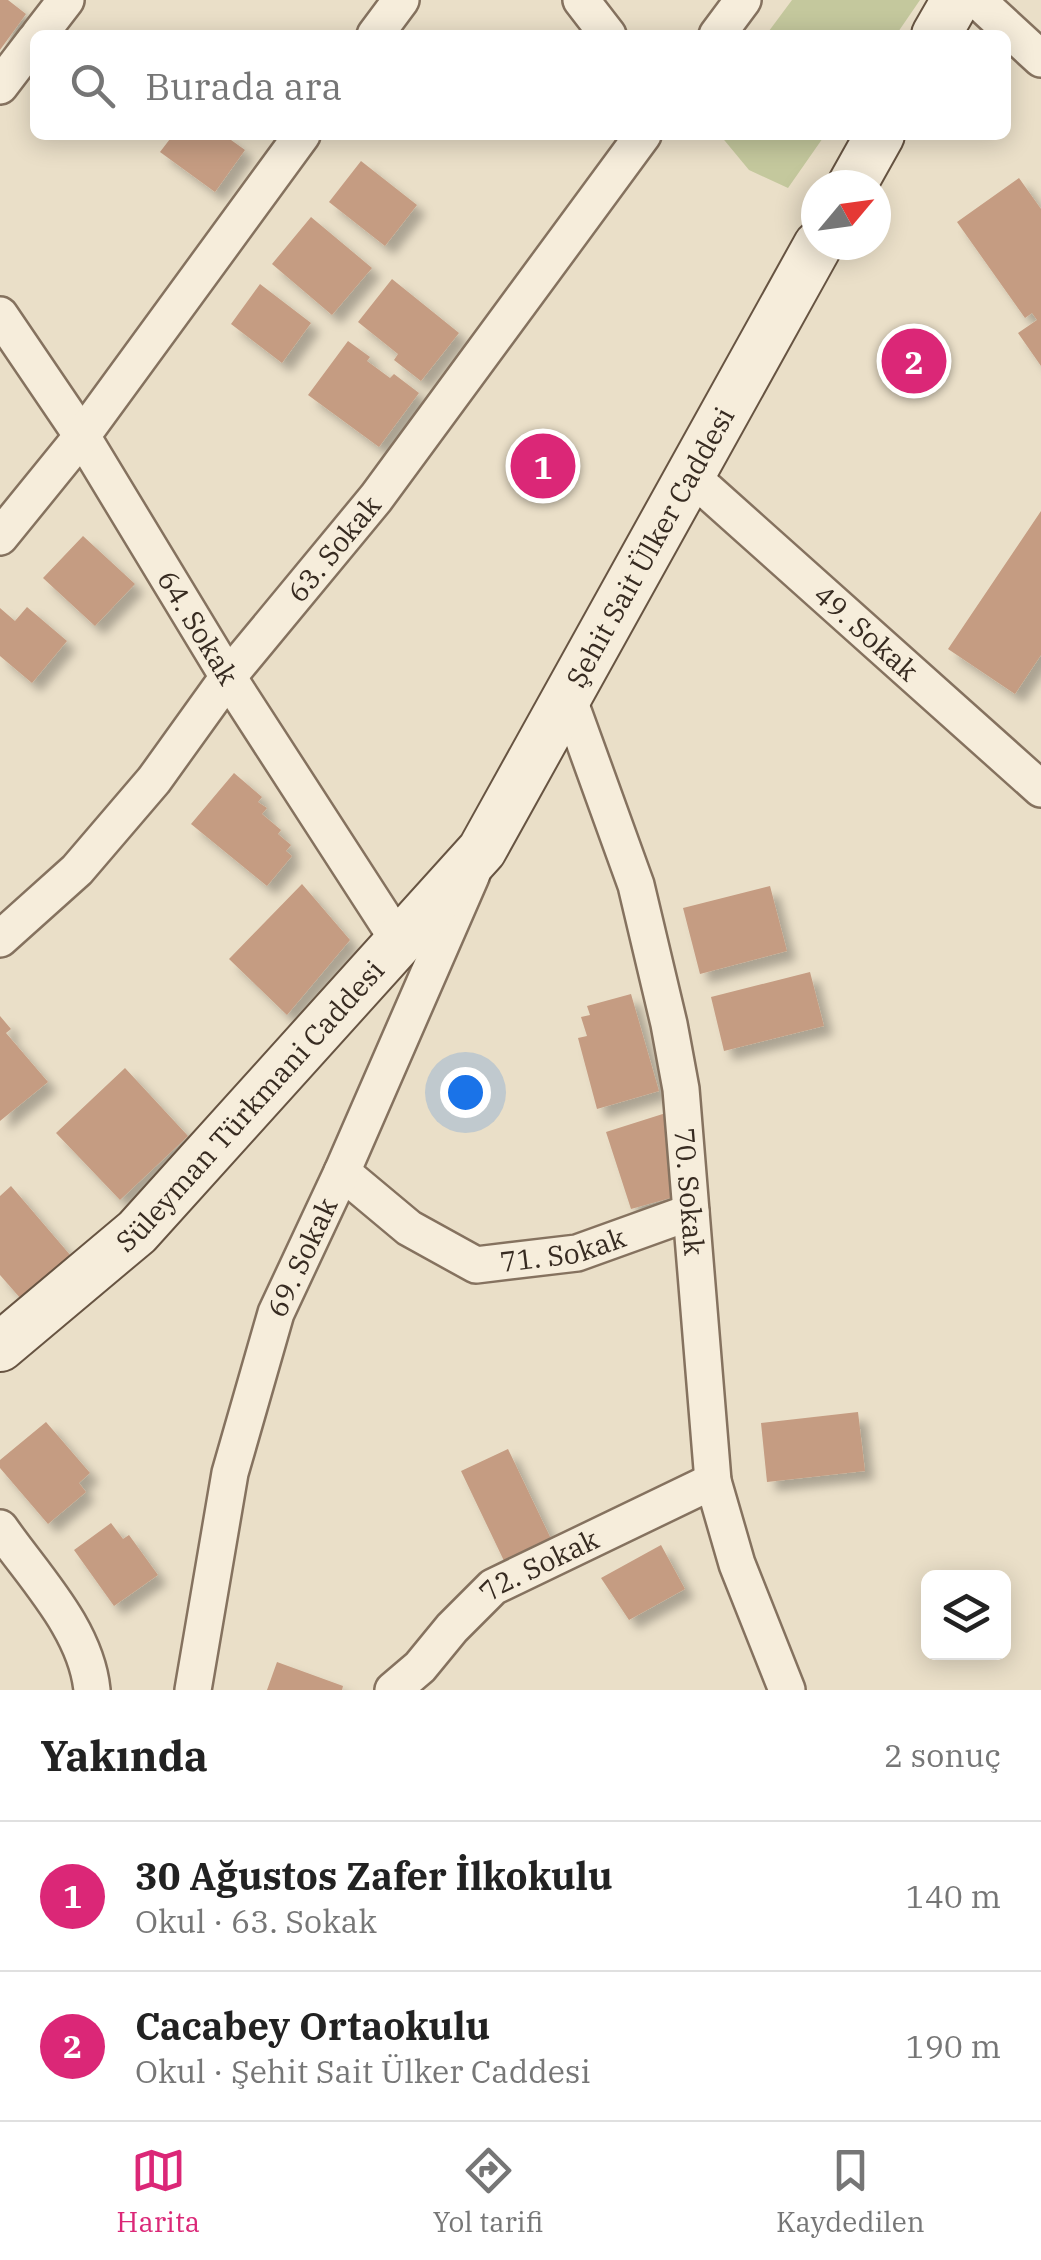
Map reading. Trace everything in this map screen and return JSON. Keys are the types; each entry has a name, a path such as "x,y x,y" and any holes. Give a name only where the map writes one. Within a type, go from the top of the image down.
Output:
{"street":[{"path":"43,30 66,0"},
{"path":"379,30 401,0"},
{"path":"581,0 604,30"},
{"path":"721,30 743,0"},
{"path":"939,30 956,0"},
{"path":"977,0 1010,30"},
{"path":"1011,31 1041,58"},
{"path":"0,86 30,47"},
{"path":"0,537 82,436 298,140"},
{"name":"63. Sokak","path":"0,939 77,870 154,780 228,677 376,498 639,140"},
{"path":"860,170 877,140"},
{"name":"Şehit Sait Ülker Caddesi","path":"482,850 810,260"},
{"name":"64. Sokak","path":"0,315 82,436 228,677 398,940"},
{"name":"49. Sokak","path":"690,476 1041,789"},
{"name":"70. Sokak","path":"568,696 636,885 653,957 681,1089 714,1481 737,1564 787,1690"},
{"name":"Süleyman Türkmani Caddesi","path":"0,1347 137,1232 482,850"},
{"name":"69. Sokak","path":"193,1690 230,1473 276,1313 482,850"},
{"name":"71. Sokak","path":"342,1172 408,1228 476,1265 577,1252 691,1212"},
{"name":"72. Sokak","path":"393,1690 420,1667 492,1587 714,1481"},
{"path":"0,1528 74,1633 92,1690"}],"green space":[{"path":"792,0 920,0 899,30 770,30"},
{"path":"724,140 822,140 788,188 749,170"}],"building":[{"path":"0,0 8,0 26,14 0,50"},
{"path":"169,140 231,140 245,150 215,192 160,152"},
{"path":"361,161 417,205 385,246 329,202"},
{"path":"1019,178 1041,209 1041,366 1018,333 1037,320 1032,313 1025,318 957,222"},
{"path":"311,217 372,268 332,315 272,264"},
{"path":"392,279 459,333 421,381 394,360 398,354 358,322"},
{"path":"260,284 311,323 282,363 231,324"},
{"path":"348,341 390,378 394,374 419,393 379,447 308,395"},
{"path":"1041,511 1041,655 1015,694 948,649"},
{"path":"83,536 135,584 95,626 43,578"},
{"path":"27,607 67,641 32,683 0,656 0,608 15,621"},
{"path":"234,773 262,797 258,802 267,808 262,814 291,845 286,851 292,856 267,886 191,824"},
{"path":"302,884 350,940 287,1015 229,959"},
{"path":"770,886 787,951 700,974 683,908"},
{"path":"810,972 824,1026 724,1051 711,997"},
{"path":"631,994 659,1091 597,1109 578,1038 587,1036 581,1017 590,1015 587,1006"},
{"path":"0,1016 11,1029 6,1033 48,1082 0,1121"},
{"path":"125,1068 188,1136 120,1200 56,1133"},
{"path":"669,1112 674,1197 631,1209 606,1132"},
{"path":"11,1186 71,1256 21,1299 0,1275 0,1196"},
{"path":"858,1412 865,1471 767,1482 761,1423"},
{"path":"46,1422 90,1473 79,1483 86,1492 48,1524 0,1468 0,1460"},
{"path":"508,1449 553,1543 506,1565 461,1471"},
{"path":"111,1523 123,1539 129,1535 158,1575 114,1606 74,1550"},
{"path":"661,1545 685,1589 629,1620 601,1578"},
{"path":"277,1662 343,1686 342,1690 267,1690"}],"place":[{"name":"Cacabey Ortaokulu","path":"914,361"},
{"name":"30 Ağustos Zafer İlkokulu","path":"543,466"}]}
